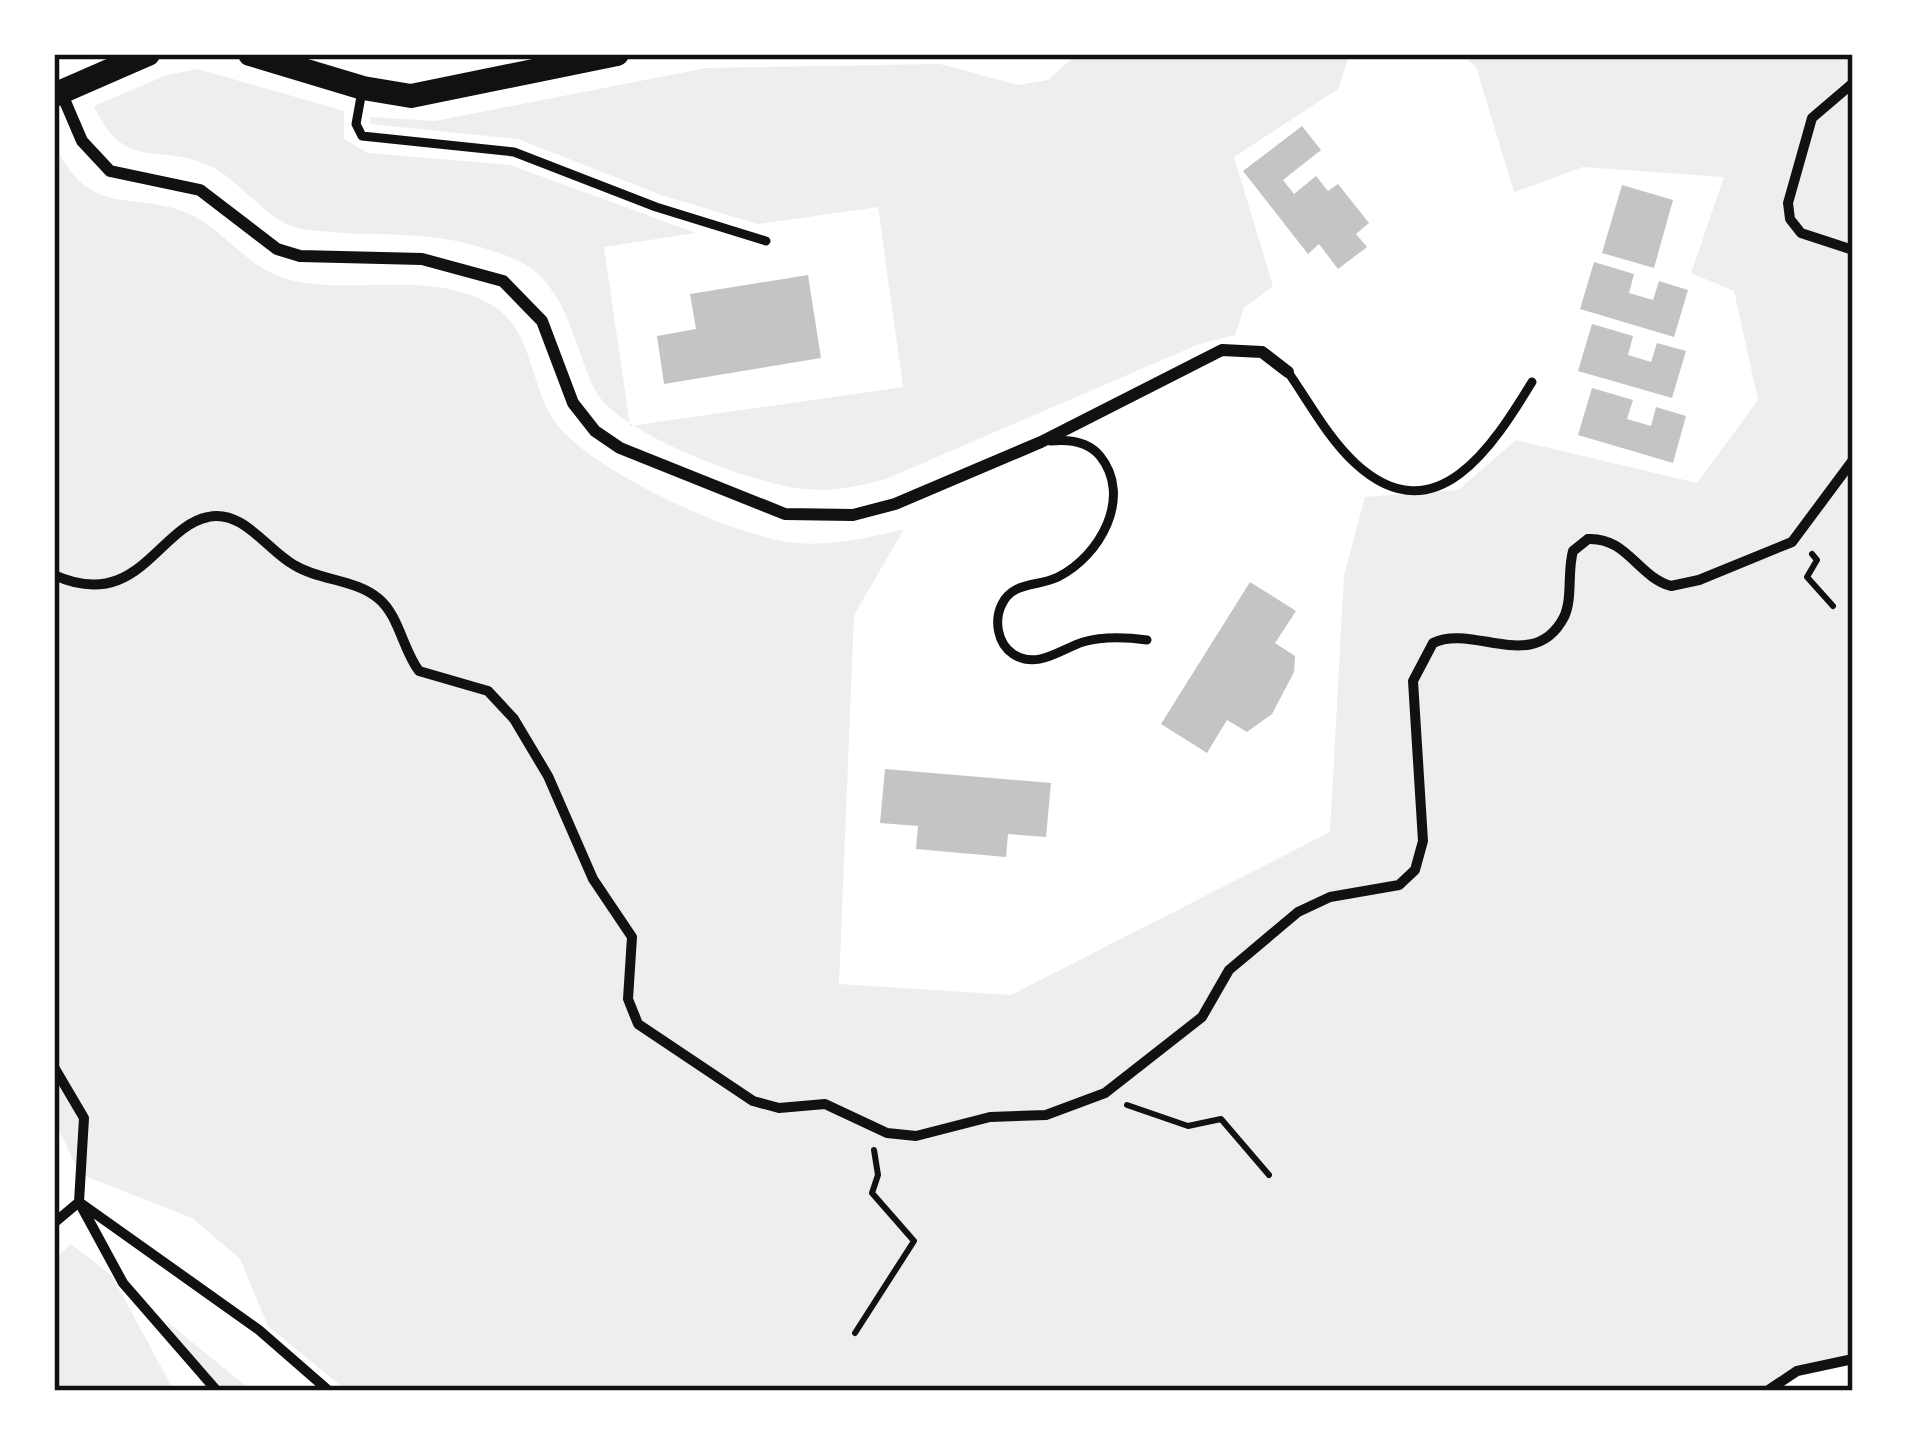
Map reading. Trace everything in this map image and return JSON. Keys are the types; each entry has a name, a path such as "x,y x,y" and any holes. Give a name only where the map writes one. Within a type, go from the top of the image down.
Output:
{"main road":[{"path":"58,93 148,54"},
{"path":"254,54 363,88 432,95 617,54"}],"street":[{"path":"1853,83 1812,118 1796,162 1789,212 1796,229 1809,238 1853,250"},
{"path":"58,93 89,153 110,171 200,190 277,248 300,256 422,259 503,281 536,310 573,403 595,431 620,448 752,505 808,517 875,511 1041,442 1222,350 1262,352 1288,372"},
{"path":"54,575 78,582 127,575 149,563 194,523 217,516 242,524 296,567 374,595 384,604 419,671 480,687 514,719 548,776 593,879 632,937 628,1000 638,1024 753,1101 778,1108 825,1104 870,1128 916,1136 1000,1116 1046,1115 1115,1087 1202,1017 1229,970 1298,913 1330,897 1394,888 1415,870 1424,832 1413,681 1432,643 1448,637 1516,646 1550,633 1567,609 1573,551 1588,539 1616,544 1653,578 1671,586 1763,557 1799,537 1853,460"},
{"path":"54,1066 84,1118 79,1202 123,1282 217,1391"},
{"path":"54,1223 79,1202"},
{"path":"79,1202 259,1330 329,1391"},
{"path":"1767,1391 1797,1371 1853,1358"}],"lane":[{"path":"363,88 356,124 362,136 514,152 656,207 766,241"},
{"path":"1288,372 1351,459 1367,473 1407,488 1444,484 1470,471 1495,443 1532,382"},
{"path":"1041,442 1069,439 1095,449 1112,471 1116,500 1086,557 1055,579 1018,587 1003,601 997,622 1000,638 1013,654 1032,660 1114,636 1147,640"}],"path":[{"path":"1799,537 1817,560 1807,577 1833,606"},
{"path":"1115,1087 1128,1106 1188,1126 1221,1119 1269,1175"},
{"path":"854,1333 914,1241 872,1193 878,1174 870,1128"}],"shaded area":[{"path":"1077,54 1350,54 1338,89 1234,157 1273,286 1244,308 1235,335 1199,344 886,479 846,488 805,489 755,478 658,440 634,425 903,387 878,207 758,224 661,195 518,139 370,124 370,117 435,121 706,68 940,64 1018,85 1048,80"},
{"path":"1461,54 1853,54 1853,1354 1780,1377 1756,1391 347,1391 268,1326 240,1259 192,1218 80,1174 54,1120 54,142 83,184 100,194 156,204 197,218 254,263 280,277 319,284 445,288 492,305 515,327 544,402 568,436 626,478 662,497 737,528 796,543 837,542 904,529 854,615 839,984 1011,995 1330,832 1344,575 1365,497 1458,490 1516,440 1697,483 1758,400 1734,291 1691,273 1724,177 1583,167 1514,192 1476,67"},
{"path":"198,69 344,111 344,139 368,153 510,165 696,233 604,247 630,423 595,390 556,296 529,267 454,241 291,226 214,168 131,149 118,141 94,106 167,75"},
{"path":"71,1244 112,1276 174,1391 54,1391 54,1259"},
{"path":"165,1320 252,1391 206,1391"}],"building":[{"path":"1302,126 1321,150 1283,180 1294,194 1316,176 1328,191 1338,184 1369,223 1356,234 1367,247 1338,269 1319,244 1308,254 1243,171"},
{"path":"1622,185 1673,200 1654,268 1602,253"},
{"path":"1594,262 1634,274 1629,293 1653,300 1659,281 1688,290 1674,337 1580,309"},
{"path":"808,275 821,358 664,384 657,336 696,329 690,294"},
{"path":"1592,324 1633,336 1628,355 1651,362 1657,343 1686,351 1672,398 1578,371"},
{"path":"1592,388 1633,400 1627,419 1651,426 1656,407 1686,416 1673,463 1578,435"},
{"path":"1250,582 1296,611 1275,643 1295,656 1294,672 1272,714 1247,732 1227,720 1207,753 1161,724"},
{"path":"885,769 1051,783 1046,837 1008,834 1006,857 916,849 918,826 880,823"}]}
